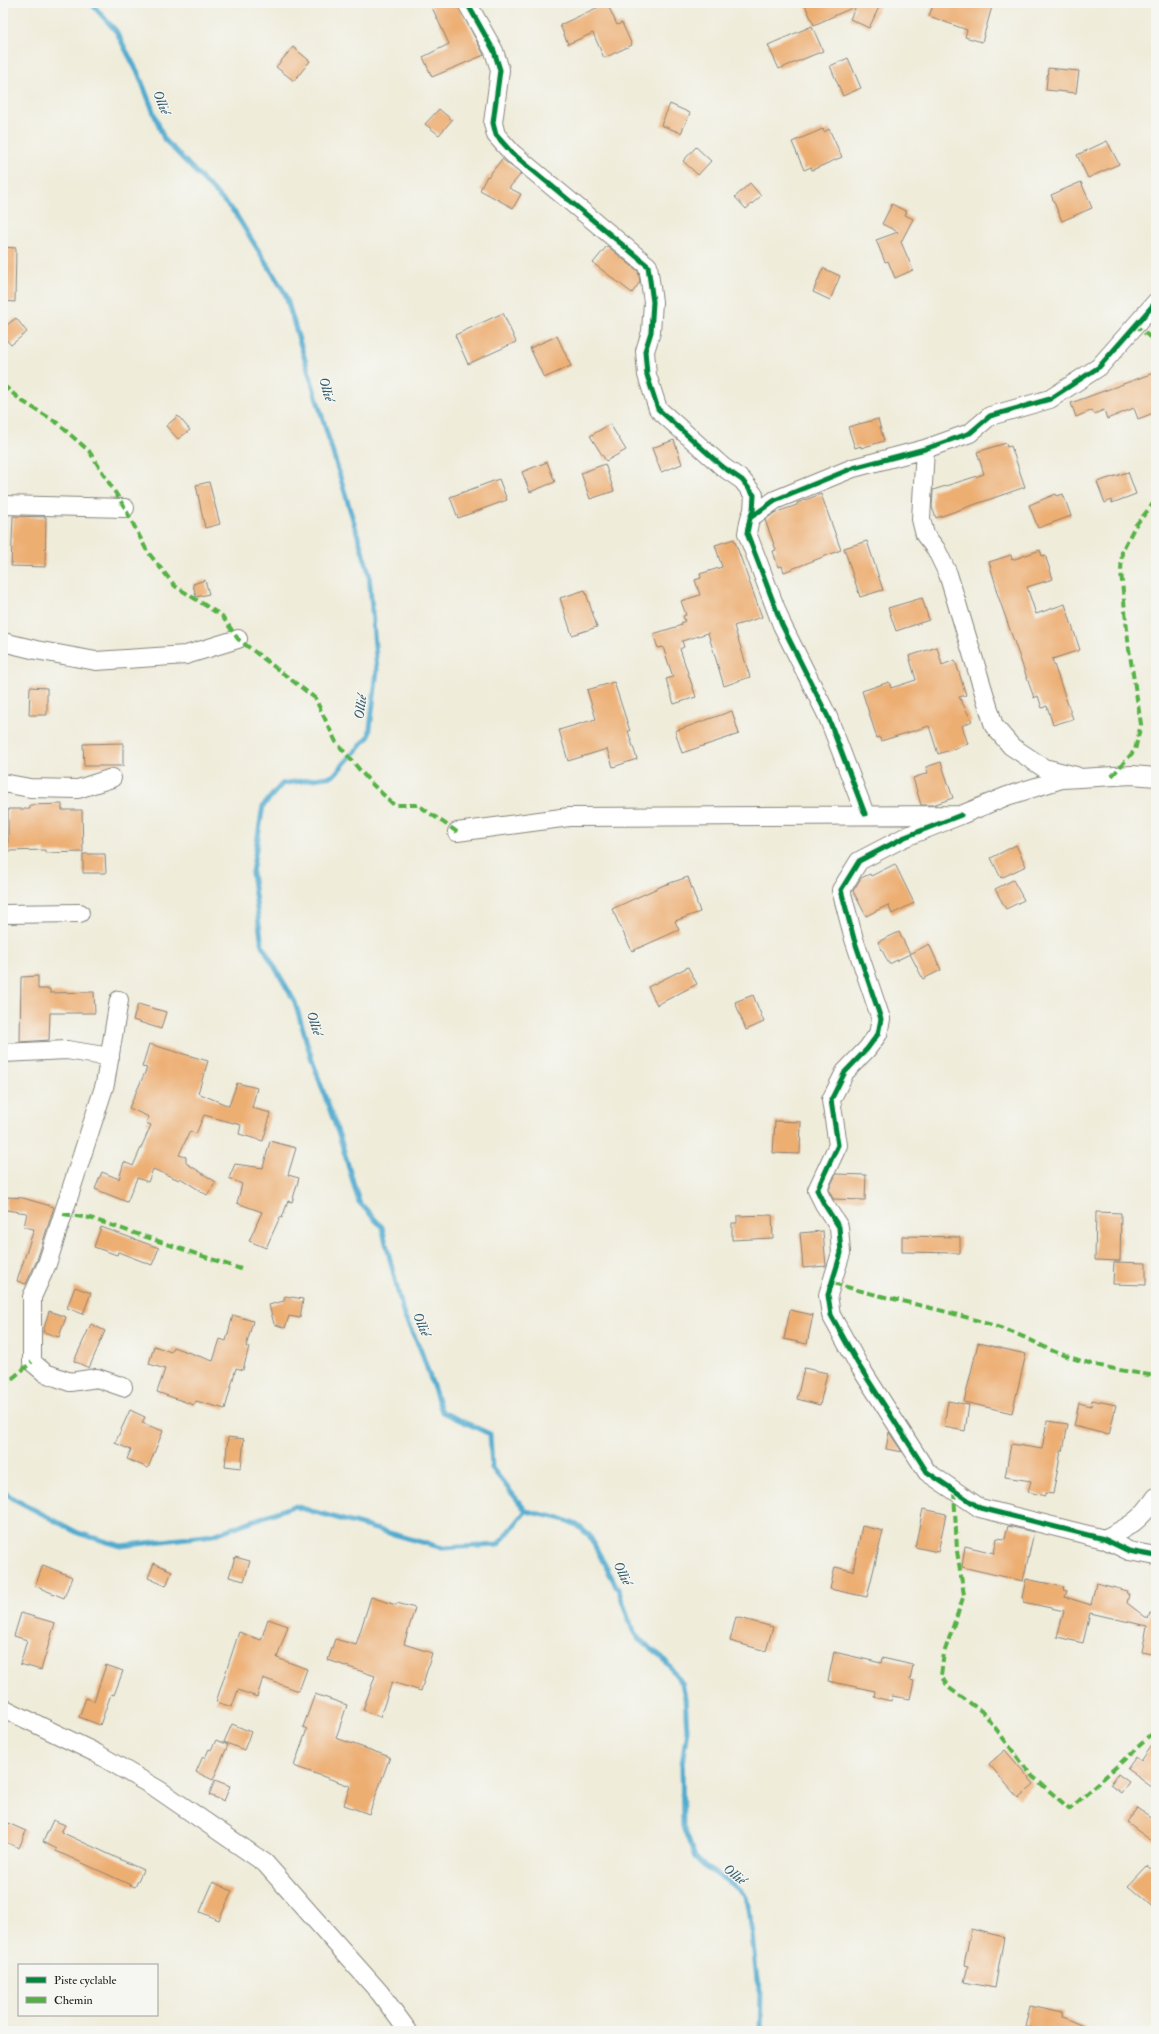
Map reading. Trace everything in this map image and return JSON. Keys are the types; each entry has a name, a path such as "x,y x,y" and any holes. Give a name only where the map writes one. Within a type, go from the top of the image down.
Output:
{"street":[{"path":"467,3 494,51 500,70 493,123 496,135 512,153 648,266 653,302 651,332 645,351 647,375 658,409 723,467 742,480 754,494 753,511 747,533 780,619 828,716 864,814"},
{"path":"750,518 775,500 853,468 925,449 970,433 990,416 1050,399 1100,367 1156,302"},
{"path":"925,449 921,519 925,535 936,549 948,574 994,726 1011,746 1044,768 1084,778"},
{"path":"3,505 126,508"},
{"path":"3,642 36,650 96,660 186,655 238,639"},
{"path":"1156,777 1132,775 1062,780 1007,796 904,837 859,861 841,890 854,939 881,1019 878,1034 845,1072 831,1100 838,1144 818,1190 824,1204 839,1227 841,1253 835,1279 829,1289 831,1315 858,1364 927,1472 980,1508 1104,1539 1129,1550 1156,1556"},
{"path":"3,783 30,788 78,789 112,778"},
{"path":"457,832 569,817 864,814 961,815"},
{"path":"3,914 80,913"},
{"path":"119,1000 105,1084 47,1264 32,1298 32,1362 45,1372 70,1382 97,1378 123,1387"},
{"path":"3,1053 67,1050 110,1057"},
{"path":"1104,1539 1127,1528 1145,1513 1156,1497"},
{"path":"3,1708 96,1753 159,1790 265,1863 380,1993 408,2031"}],"building":[{"path":"430,3 457,3 484,55 432,77 423,57 449,44"},
{"path":"607,3 617,25 622,23 632,45 604,58 593,33 568,44 560,25"},
{"path":"804,3 881,3 869,28 850,19 856,6 814,25"},
{"path":"934,3 993,3 982,42 965,37 967,30 929,16"},
{"path":"812,26 823,51 779,69 768,45"},
{"path":"293,47 310,61 294,81 276,67"},
{"path":"848,58 861,88 843,96 830,66"},
{"path":"1048,68 1079,71 1076,93 1046,90"},
{"path":"670,104 690,113 681,133 661,125"},
{"path":"439,109 452,120 439,135 425,124"},
{"path":"823,129 824,132 829,129 842,157 812,170 811,167 804,170 792,142"},
{"path":"1107,141 1119,164 1088,178 1077,155"},
{"path":"696,147 711,161 698,175 683,161"},
{"path":"502,159 521,174 509,188 521,194 513,208 480,190 487,176 488,177"},
{"path":"1081,182 1092,208 1062,221 1051,195"},
{"path":"750,183 761,196 746,209 735,197"},
{"path":"892,204 907,212 905,215 913,219 901,242 913,270 895,278 888,261 885,262 876,240 898,232 882,224"},
{"path":"607,246 638,271 640,282 632,293 593,263"},
{"path":"3,247 16,248 15,302 3,301"},
{"path":"823,268 840,276 830,300 813,292"},
{"path":"503,313 516,342 468,364 455,335"},
{"path":"16,318 27,332 11,345 3,336 3,328"},
{"path":"557,336 571,366 544,378 530,348"},
{"path":"1156,372 1156,412 1138,419 1134,408 1107,419 1104,410 1094,414 1092,410 1076,417 1071,403"},
{"path":"178,416 190,430 178,439 166,426"},
{"path":"878,419 884,441 861,448 861,446 855,448 848,427"},
{"path":"610,424 626,450 606,461 590,436"},
{"path":"674,440 682,464 661,472 652,448"},
{"path":"1006,443 1007,447 1011,446 1025,487 936,518 932,507 933,490 984,474 977,452"},
{"path":"547,462 555,482 530,492 522,472"},
{"path":"605,464 614,491 590,499 581,473"},
{"path":"1128,472 1136,494 1112,503 1111,500 1105,503 1097,482"},
{"path":"499,479 507,500 458,518 450,497"},
{"path":"209,482 220,524 205,528 196,485"},
{"path":"821,494 841,550 784,572 782,566 778,567 773,551 776,550 765,520 774,513 797,505 797,503"},
{"path":"1056,494 1057,496 1063,494 1071,516 1038,528 1029,505"},
{"path":"13,516 46,517 45,567 11,566"},
{"path":"734,539 762,617 734,626 750,677 724,686 708,633 682,641 684,647 680,649 696,697 674,704 666,679 673,677 663,647 658,648 653,634 682,625 681,623 685,621 683,616 686,615 681,601 700,595 695,580 701,578 700,574 722,567 715,545"},
{"path":"867,541 883,590 860,597 844,548"},
{"path":"1040,550 1042,556 1045,555 1053,579 1027,587 1036,614 1065,604 1080,650 1052,659 1073,719 1053,725 1047,706 1042,708 1038,696 1034,698 996,590 997,589 989,562 1011,555 1012,560"},
{"path":"205,580 209,594 196,597 193,584"},
{"path":"585,590 597,627 572,635 560,598"},
{"path":"922,598 929,620 896,631 888,608"},
{"path":"937,647 942,665 955,660 966,695 959,697 972,721 962,726 968,744 938,754 929,726 881,741 879,737 877,738 862,691 889,682 891,688 916,680 909,656"},
{"path":"614,682 630,731 628,731 637,759 613,767 607,749 568,761 559,730 596,719 587,690"},
{"path":"30,687 47,688 47,715 29,715"},
{"path":"732,711 739,734 682,753 675,731"},
{"path":"123,743 123,766 84,766 83,744"},
{"path":"941,762 953,798 933,805 921,805 913,778 928,773 926,767"},
{"path":"62,804 62,810 82,810 83,852 45,853 45,850 8,851 8,809 30,809 30,805"},
{"path":"1016,845 1026,866 1001,878 991,858"},
{"path":"83,854 105,854 106,873 83,873"},
{"path":"895,864 914,903 892,914 888,905 866,916 853,891 861,878 870,874 871,876"},
{"path":"688,877 700,912 675,921 679,930 632,951 612,909 664,885"},
{"path":"1013,880 1024,900 1006,909 995,889"},
{"path":"899,932 910,954 889,964 878,942"},
{"path":"929,944 941,970 923,979 910,954"},
{"path":"688,967 697,984 657,1005 648,987"},
{"path":"38,976 38,989 50,989 50,993 94,992 95,1013 50,1013 49,1040 20,1042 21,977"},
{"path":"753,995 764,1022 746,1030 735,1002"},
{"path":"138,1004 166,1012 161,1029 133,1020"},
{"path":"149,1044 208,1061 198,1093 229,1106 237,1083 257,1088 252,1108 271,1113 263,1141 239,1134 241,1125 204,1115 196,1134 190,1131 179,1155 186,1157 186,1163 216,1182 207,1195 180,1178 179,1180 153,1169 148,1182 137,1178 127,1202 95,1189 102,1172 119,1179 124,1162 133,1166 151,1125 146,1123 149,1117 129,1108 147,1068 142,1067"},
{"path":"775,1121 801,1122 800,1154 773,1153"},
{"path":"270,1141 296,1148 288,1175 299,1178 292,1202 288,1201 282,1218 280,1217 266,1248 249,1241 262,1212 237,1203 242,1184 229,1178 235,1164 263,1168"},
{"path":"836,1174 866,1175 865,1200 833,1199 829,1190"},
{"path":"7,1197 23,1198 54,1207 37,1260 26,1284 17,1281 34,1229 24,1227 27,1213 6,1210"},
{"path":"1096,1212 1121,1213 1120,1261 1095,1260"},
{"path":"772,1215 773,1238 732,1240 732,1223 737,1223 737,1216"},
{"path":"101,1227 159,1248 152,1265 118,1252 117,1255 94,1247"},
{"path":"823,1231 826,1266 803,1268 800,1233"},
{"path":"902,1236 960,1237 960,1253 902,1252"},
{"path":"1114,1262 1146,1263 1146,1285 1113,1284"},
{"path":"75,1287 91,1293 83,1314 67,1308"},
{"path":"285,1296 303,1299 300,1318 289,1316 285,1328 274,1324 269,1305 284,1301"},
{"path":"790,1310 813,1315 807,1344 784,1339"},
{"path":"49,1311 66,1317 59,1337 43,1332"},
{"path":"233,1315 253,1321 246,1347 249,1347 243,1370 236,1368 225,1409 196,1401 194,1405 157,1392 165,1369 149,1364 154,1346 171,1352 173,1347 213,1361 220,1339 226,1341"},
{"path":"91,1324 105,1331 89,1368 74,1361"},
{"path":"978,1343 1026,1354 1012,1413 964,1402"},
{"path":"804,1368 827,1373 820,1405 797,1399"},
{"path":"1092,1400 1116,1405 1109,1435 1074,1426 1079,1403 1091,1406"},
{"path":"948,1401 969,1405 965,1431 944,1427"},
{"path":"130,1410 145,1417 142,1423 163,1431 148,1468 127,1459 131,1450 115,1443"},
{"path":"1047,1421 1068,1424 1053,1494 1045,1493 1045,1496 1028,1492 1031,1481 1005,1477 1011,1444 1042,1449"},
{"path":"889,1432 902,1452 886,1449"},
{"path":"228,1437 244,1439 241,1468 225,1466"},
{"path":"923,1509 946,1514 938,1552 915,1547"},
{"path":"862,1526 883,1531 867,1597 830,1589 835,1567 853,1571"},
{"path":"1008,1526 1034,1532 1023,1581 962,1567 965,1546 994,1553 997,1538 1005,1539"},
{"path":"235,1557 250,1561 244,1581 229,1577"},
{"path":"154,1563 172,1571 166,1586 148,1578"},
{"path":"43,1565 72,1577 64,1598 35,1586"},
{"path":"1026,1579 1064,1587 1063,1590 1067,1591 1065,1597 1091,1605 1096,1583 1128,1591 1127,1594 1129,1594 1127,1603 1148,1619 1150,1613 1156,1614 1156,1655 1142,1652 1147,1626 1090,1613 1083,1643 1057,1637 1064,1611 1024,1602 1024,1599 1022,1598"},
{"path":"371,1597 396,1605 397,1603 415,1608 404,1644 432,1653 421,1691 392,1682 380,1717 363,1710 375,1676 328,1660 335,1639 356,1645"},
{"path":"21,1613 55,1623 41,1670 20,1664 27,1640 14,1636"},
{"path":"736,1617 773,1627 766,1651 730,1641"},
{"path":"268,1619 288,1626 277,1658 307,1669 299,1691 263,1678 257,1697 238,1690 232,1707 216,1702 239,1632 261,1640"},
{"path":"834,1652 881,1663 882,1658 913,1665 910,1680 914,1681 910,1699 892,1696 891,1701 874,1697 875,1691 828,1681"},
{"path":"106,1665 123,1671 114,1695 111,1694 100,1725 79,1717 86,1698 94,1701"},
{"path":"315,1694 347,1705 336,1738 390,1757 369,1814 344,1805 350,1786 294,1766 307,1729 303,1727"},
{"path":"232,1724 251,1732 244,1750 224,1742"},
{"path":"216,1740 228,1745 213,1780 196,1772 203,1756 205,1758 209,1749 211,1750"},
{"path":"1156,1740 1156,1790 1127,1769 1136,1757 1141,1761"},
{"path":"1005,1750 1034,1784 1018,1798 989,1764"},
{"path":"1118,1774 1129,1782 1121,1793 1110,1785"},
{"path":"215,1780 230,1786 224,1801 209,1795"},
{"path":"1138,1808 1156,1821 1156,1844 1127,1823"},
{"path":"53,1820 65,1825 61,1832 143,1870 135,1887 56,1851 57,1849 43,1842"},
{"path":"3,1821 26,1831 19,1848 3,1841"},
{"path":"1147,1866 1156,1874 1156,1910 1128,1886"},
{"path":"213,1882 232,1891 219,1920 200,1912"},
{"path":"971,1929 1004,1937 995,1988 964,1982 968,1966 964,1965"},
{"path":"1030,2005 1063,2012 1062,2017 1095,2031 1045,2031 1025,2027"}],"waterway":[{"name":"Ollié","path":"91,3 116,31 139,75 164,139 235,213 285,293 369,573 377,671 369,736 333,776 282,784 263,806 252,873 262,945 295,1002 312,1060 340,1138 359,1202 382,1227 404,1316 420,1348 442,1412 490,1434 492,1468 526,1511 562,1519 577,1525 589,1535 619,1591 630,1624 639,1639 663,1658 682,1683 685,1698 687,1730 682,1764 683,1826 695,1857 706,1868 731,1883 743,1894 749,1908 757,1980 761,1994 760,2031"},
{"path":"3,1491 14,1499 78,1533 121,1546 213,1535 294,1506 443,1548 498,1545 526,1511"}],"marked path":[{"path":"1135,325 1156,342"},
{"path":"3,385 22,401 56,422 89,451 125,508 147,551 175,586 222,616 238,639 315,698 336,742 370,782 394,805 418,805 457,832"},
{"path":"1112,776 1135,750 1141,724 1129,649 1121,572 1122,551 1135,526 1156,500"},
{"path":"63,1214 90,1218 241,1269"},
{"path":"833,1283 989,1324 1018,1334 1055,1352 1085,1362 1156,1376"},
{"path":"3,1386 32,1362"},
{"path":"954,1491 957,1551 964,1595 944,1653 941,1676 949,1688 984,1713 1031,1775 1070,1809 1151,1735 1156,1736"}],"cycle path":[{"path":"467,3 494,51 500,70 493,123 496,135 512,153 648,266 653,302 651,332 645,351 647,375 658,409 723,467 742,480 754,495 753,511 750,518"},
{"path":"865,814 828,717 782,625 747,533 750,518 775,500 853,468 925,449 970,433 990,416 1050,399 1099,367 1156,302"},
{"path":"961,815 905,837 859,861 841,890 854,939 881,1019 878,1034 867,1049 845,1072 831,1100 838,1145 817,1190 839,1227 841,1253 828,1295 831,1315 858,1364 927,1472 980,1508 1104,1539 1129,1551 1156,1556"}]}
